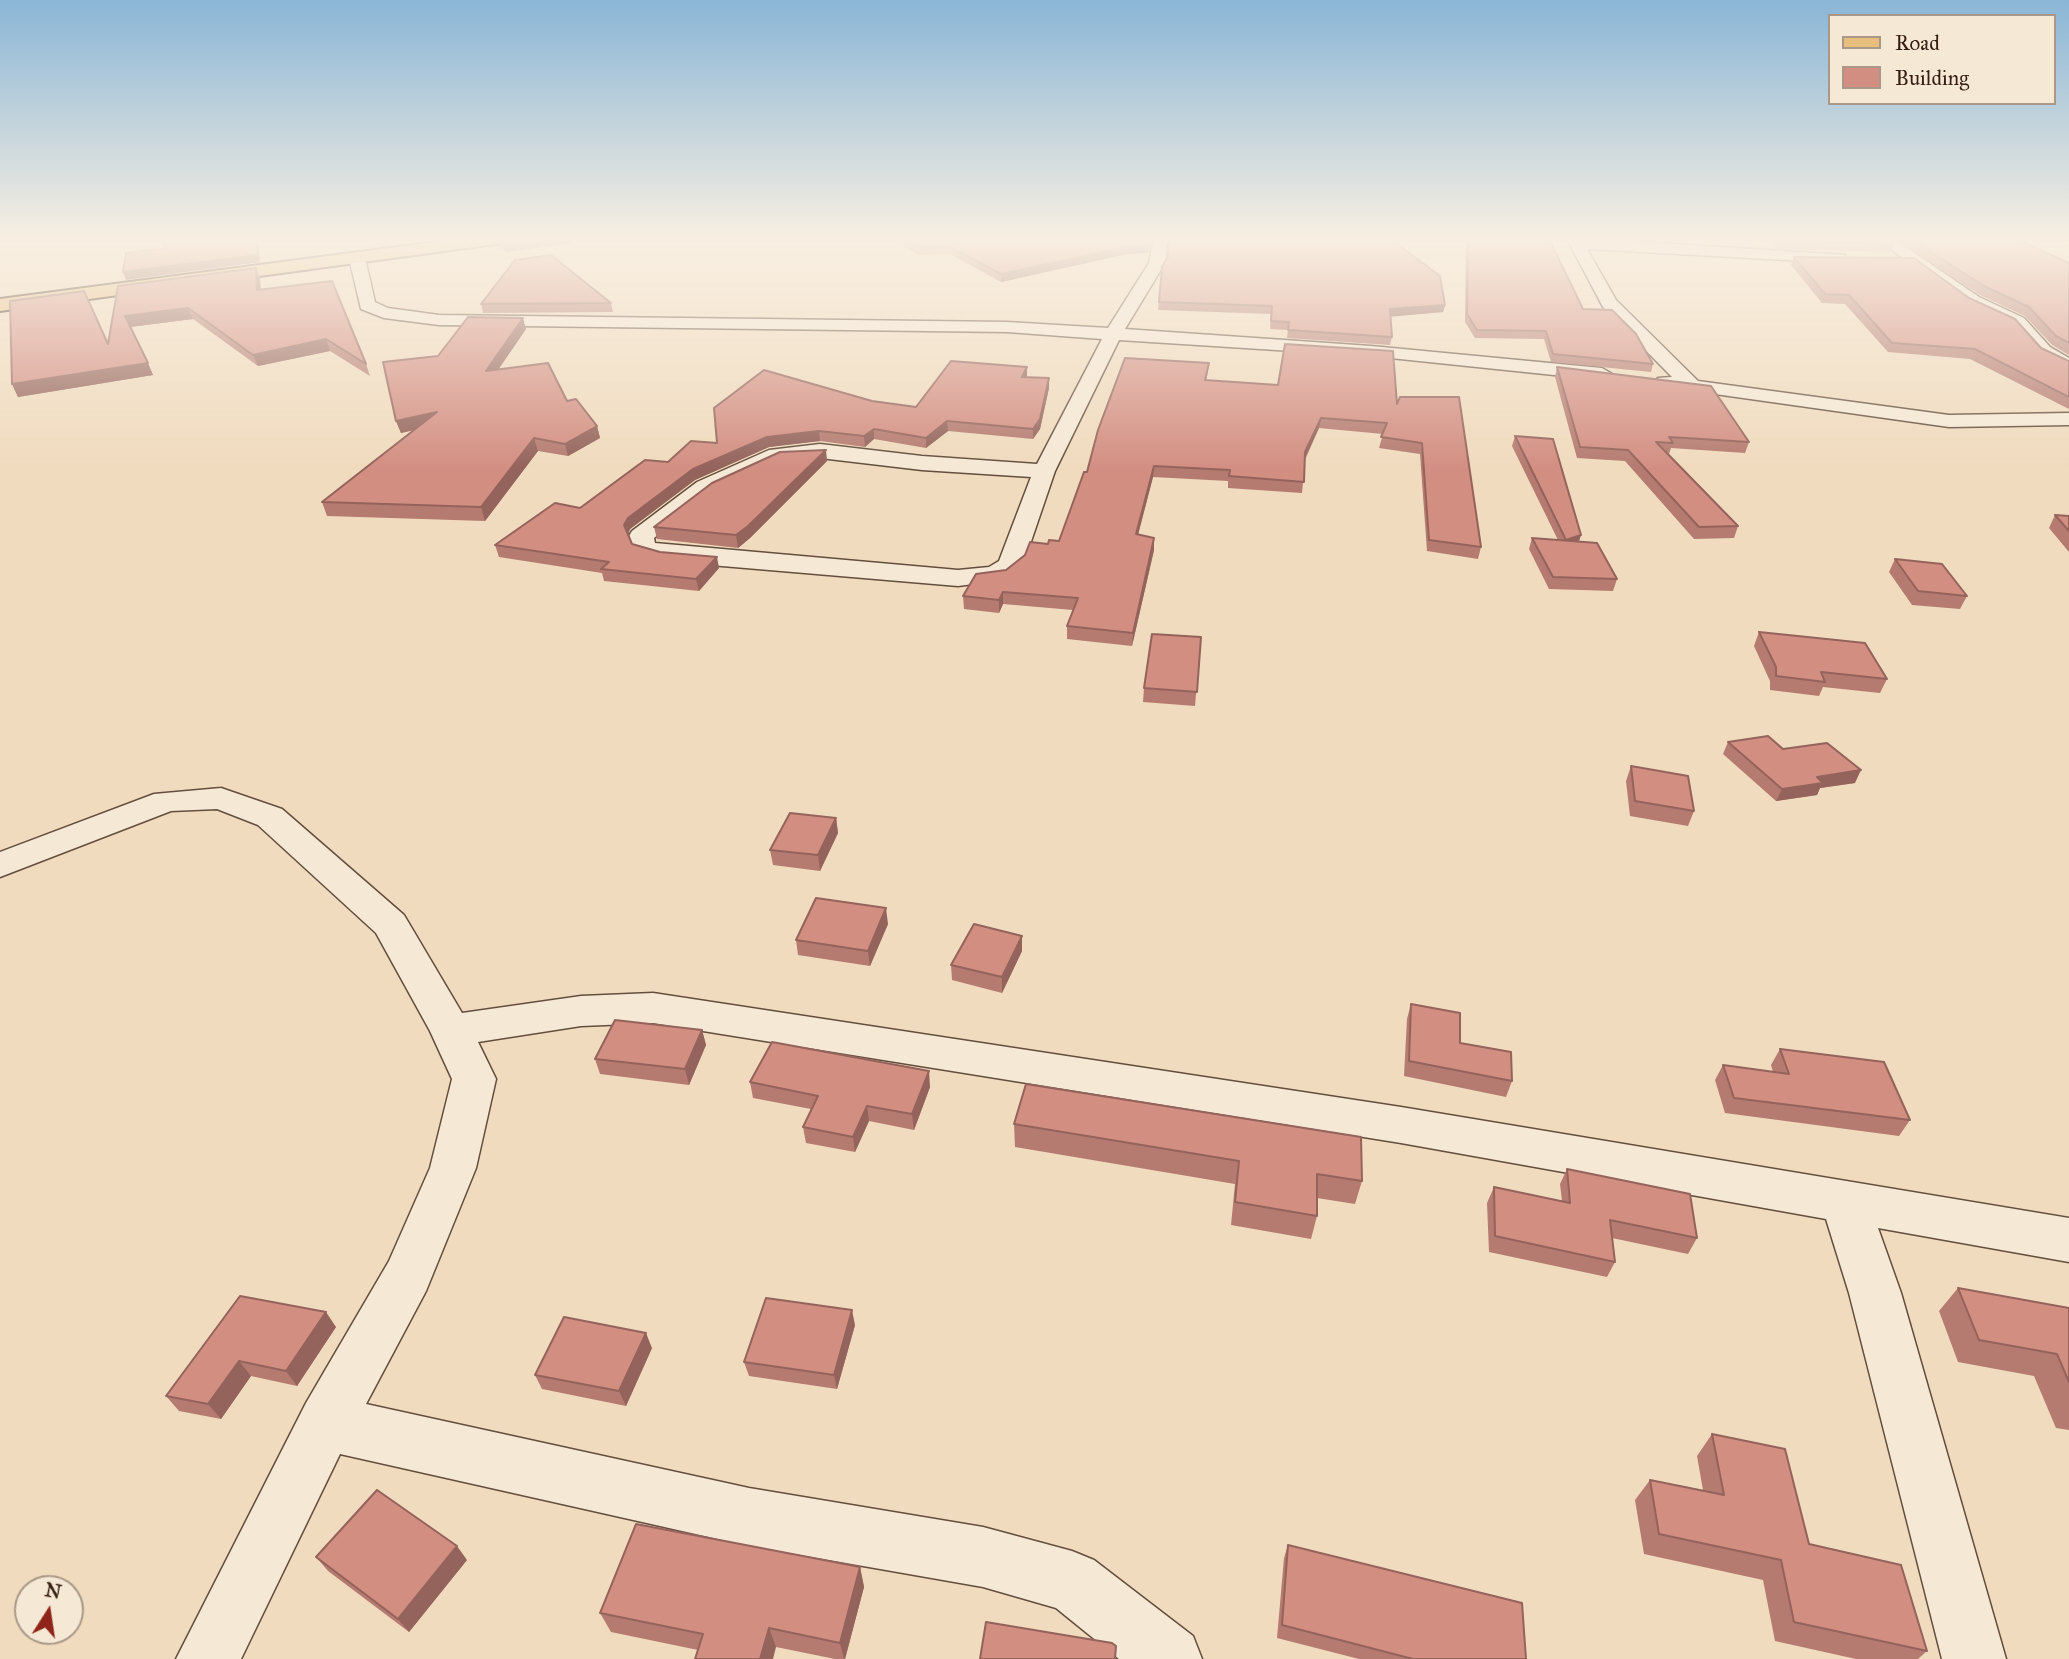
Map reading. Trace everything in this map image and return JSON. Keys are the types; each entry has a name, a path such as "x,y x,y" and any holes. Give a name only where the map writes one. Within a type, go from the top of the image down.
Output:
{"street":[{"path":"394,314 428,319 820,322 1007,327 1371,351 1618,376"},
{"path":"1044,471 922,463 820,451 777,455 705,487 641,536 644,548 663,554 958,578 996,574 1010,565 1044,471 1125,314"},
{"path":"1620,314 1691,385"},
{"path":"2002,314 2018,322 2044,351 2069,366"},
{"path":"1642,379 1949,421 2069,419"},
{"path":"0,865 166,801 221,798 270,817 390,924 451,1030 474,1079 453,1168 408,1275 326,1423 208,1659"},
{"path":"451,1030 581,1011 653,1008 1401,1125 1844,1204 2069,1240"},
{"path":"1844,1204 1875,1293 1975,1659"},
{"path":"326,1423 749,1517 983,1557 1072,1582 1170,1659"}],"building":[{"path":"10,314 95,314 108,344 113,314 137,314 125,316 148,363 12,384"},
{"path":"197,314 346,314 366,364 326,339 253,355"},
{"path":"1271,314 1390,314 1392,337 1288,330 1289,322 1271,321"},
{"path":"1467,314 1616,314 1636,334 1653,364 1553,354 1546,331 1477,330"},
{"path":"1866,314 2005,314 2015,319 2041,348 2069,361 2069,397 1975,349 1892,343"},
{"path":"2036,314 2069,314 2069,343 2056,336"},
{"path":"468,317 523,318 486,371 548,363 567,401 576,399 597,426 565,444 534,438 481,507 322,502 437,412 396,421 383,362 438,356"},
{"path":"1285,344 1393,351 1397,404 1400,397 1459,397 1481,547 1429,540 1422,443 1381,437 1387,423 1321,418 1305,452 1304,482 1229,476 1230,470 1154,466 1136,534 1154,538 1133,633 1067,626 1078,598 1003,592 999,600 963,596 976,574 1006,570 1025,555 1030,542 1048,544 1049,540 1059,541 1084,472 1087,472 1098,430 1125,358 1209,363 1205,380 1278,385"},
{"path":"951,361 1027,367 1022,377 1049,378 1040,419 1033,429 947,421 926,438 874,429 864,436 819,431 767,437 693,469 628,518 624,525 632,544 660,552 717,557 696,579 601,569 609,562 495,545 555,503 580,508 645,460 668,462 691,441 717,443 714,408 764,370 872,401 916,407"},
{"path":"1557,367 1711,386 1749,442 1669,437 1673,443 1656,442 1738,526 1699,527 1628,450 1580,447"},
{"path":"1515,436 1553,439 1581,535 1566,540"},
{"path":"826,450 736,535 654,527 712,483 780,452"},
{"path":"2055,515 2069,516 2069,531"},
{"path":"1532,538 1597,543 1617,579 1553,577"},
{"path":"1895,559 1942,564 1967,596 1918,591"},
{"path":"1759,632 1865,643 1887,679 1821,672 1825,682 1776,676 1776,667"},
{"path":"1152,634 1201,637 1197,692 1144,688"},
{"path":"1768,736 1783,749 1827,743 1861,770 1817,777 1823,783 1782,789 1728,742"},
{"path":"1631,766 1688,776 1694,811 1635,801"},
{"path":"790,813 836,818 818,855 770,850"},
{"path":"816,898 886,908 868,951 796,940"},
{"path":"974,924 1022,936 1002,977 951,965"},
{"path":"1411,1004 1460,1013 1460,1043 1511,1052 1512,1081 1409,1061"},
{"path":"615,1020 702,1030 685,1069 595,1059"},
{"path":"772,1042 929,1071 912,1114 867,1106 853,1137 803,1127 818,1096 750,1082"},
{"path":"1780,1049 1884,1062 1910,1120 1734,1098 1723,1065 1789,1074"},
{"path":"1026,1084 1361,1137 1362,1181 1317,1174 1317,1216 1235,1202 1239,1161 1014,1124"},
{"path":"1567,1169 1690,1194 1697,1238 1610,1220 1615,1262 1495,1236 1494,1187 1570,1203"},
{"path":"1958,1288 2069,1308 2069,1382 2057,1354 1979,1340"},
{"path":"240,1296 326,1312 286,1371 239,1361 208,1404 166,1396"},
{"path":"766,1298 852,1310 834,1375 744,1362"},
{"path":"564,1317 646,1333 619,1391 535,1375"},
{"path":"1712,1434 1785,1449 1809,1544 1901,1565 1927,1651 1794,1622 1781,1560 1659,1534 1650,1480 1724,1495"},
{"path":"377,1490 457,1546 398,1619 316,1557"},
{"path":"636,1524 860,1567 840,1643 769,1628 760,1659 695,1659 703,1634 600,1613"},
{"path":"1288,1545 1522,1603 1526,1659 1413,1659 1282,1625"},
{"path":"986,1622 1112,1643 1116,1646 1115,1659 980,1659"}]}
